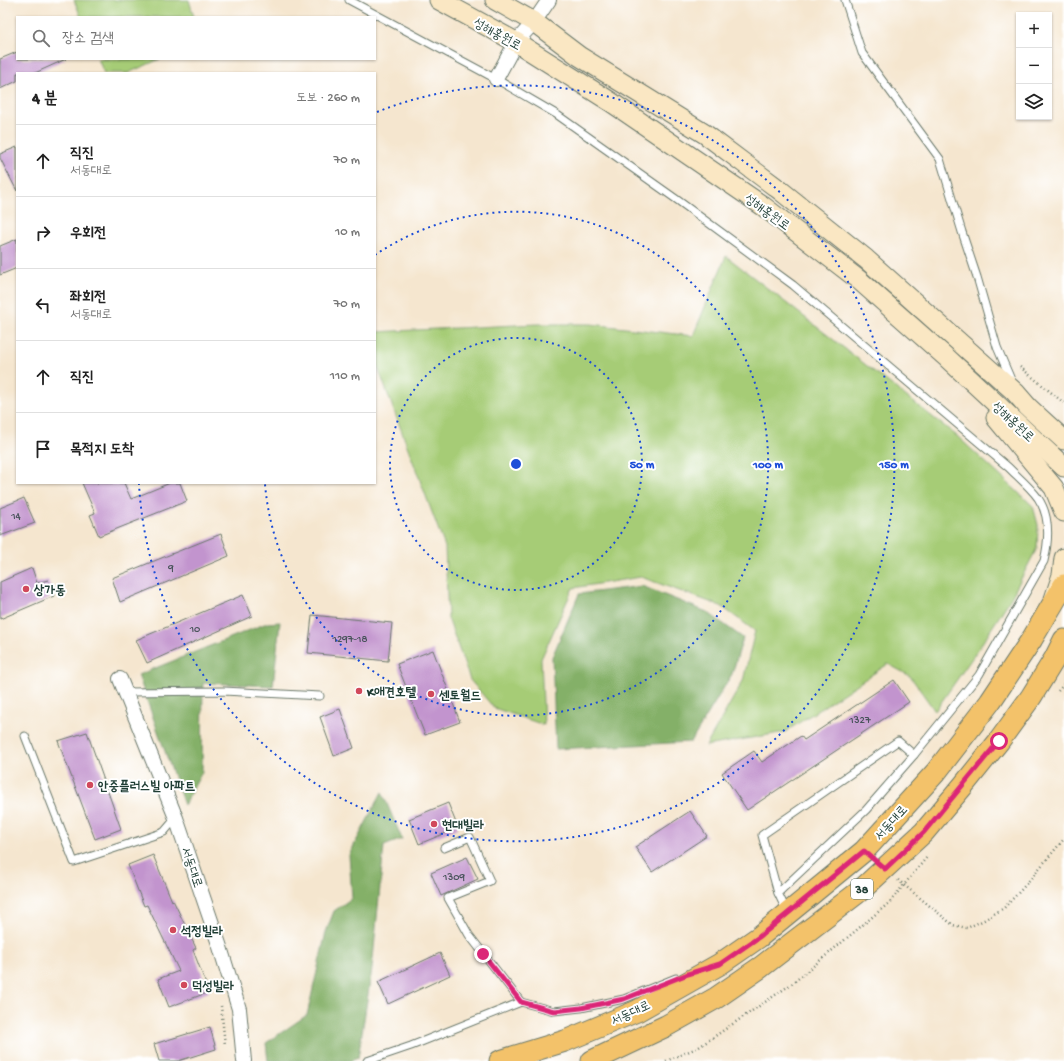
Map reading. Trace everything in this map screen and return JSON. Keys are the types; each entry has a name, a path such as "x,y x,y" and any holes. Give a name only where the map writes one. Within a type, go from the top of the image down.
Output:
{"main road":[{"name":"성해홍원로","path":"439,0 516,42 611,102 763,206 859,280 946,358 1064,468"},
{"name":"성해홍원로","path":"495,0 534,22 579,56 705,134 782,191 866,259 1016,392 1028,407 1064,440"},
{"path":"946,358 1046,493 1064,512"},
{"path":"1028,407 1064,422"},
{"path":"1051,606 1062,575 1064,558"},
{"name":"서동대로","path":"500,1061 565,1041 637,1011 720,964 759,937 864,851 936,772 990,702 1032,639 1064,585"},
{"name":"38","path":"592,1061 666,1026 716,998 768,962 860,891 924,832 999,741 1031,697 1061,649"}],"street":[{"path":"496,78 516,42 534,22 549,0"},
{"name":"서동대로","path":"120,678 176,818 239,1009 244,1061"}],"lane":[{"path":"349,0 496,78 556,114 676,199 793,285 1008,467 1046,493 1048,545 1044,561 979,675 914,755 866,810 778,893"},
{"path":"845,0 862,53 940,158 997,347 1016,392"},
{"path":"126,692 224,691 320,696"},
{"path":"26,736 74,862 164,832 176,818"},
{"path":"787,914 778,893 762,836 898,741 914,755"},
{"path":"444,848 470,837 490,881 448,898 468,935 521,1002 554,1011 581,1008 624,999 685,975 720,964"},
{"path":"367,1061 411,1046 521,1002"}],"path":[{"path":"1020,367 1064,403"},
{"path":"885,869 952,925 967,928 1004,908 1064,839"},
{"path":"666,1061 699,1047 793,983 889,903"},
{"path":"221,1006 225,1045"}],"green space":[{"path":"74,0 189,0 194,16 81,16"},
{"path":"98,60 158,60 130,72 104,72"},
{"path":"726,256 957,436 1033,506 1038,525 1037,548 1011,598 977,651 935,711 910,676 888,664 785,732 706,746 743,681 755,631 721,606 641,577 573,588 541,659 544,725 494,708 470,680 448,618 445,547 376,363 376,332 537,324 591,324 693,336"},
{"path":"642,586 707,612 743,638 732,674 691,742 556,749 552,657 579,594"},
{"path":"280,622 273,686 203,683 202,772 184,805 138,675 267,623"},
{"path":"382,792 402,839 384,846 372,969 358,1058 350,1061 268,1061 266,1043 307,1015 326,932 334,911 352,898 349,855"}],"building":[{"path":"16,52 16,60 64,60 37,72 16,72 16,81 0,89 0,59"},
{"path":"16,147 16,189 0,158 0,154"},
{"path":"16,239 16,268 0,275 0,246"},
{"path":"82,484 124,484 131,499 168,484 180,484 187,501 99,536 90,515 95,513"},
{"path":"24,498 35,523 0,536 0,508"},
{"path":"221,534 229,556 120,602 112,578"},
{"name":"상가동","path":"32,568 37,583 48,580 54,596 0,619 0,582"},
{"path":"243,595 252,616 147,663 136,640"},
{"path":"312,615 392,623 388,661 308,653"},
{"path":"433,650 460,722 425,735 397,664"},
{"path":"894,680 909,702 747,810 722,773 754,751 762,762 801,736 804,740"},
{"path":"340,709 354,748 334,756 320,717"},
{"name":"안중플러스빌 아파트","path":"87,732 121,829 95,839 58,741"},
{"name":"현대빌라","path":"448,803 458,828 419,844 409,819"},
{"path":"690,811 707,836 652,872 635,847"},
{"path":"153,855 172,901 173,900 196,948 193,950 209,992 169,1007 158,979 179,971 147,905 144,906 128,865"},
{"name":"현대빌라","path":"467,857 478,879 441,896 431,873"},
{"path":"440,953 450,975 388,1004 378,982"},
{"path":"210,1027 216,1049 178,1061 159,1061 154,1044"}],"place":[{"name":"상가동","path":"26,589"},
{"name":"K애견호텔","path":"359,691"},
{"name":"센토월드","path":"431,694"},
{"name":"안중플러스빌 아파트","path":"90,785"},
{"name":"현대빌라","path":"434,824"},
{"name":"석정빌라","path":"173,930"},
{"name":"덕성빌라","path":"184,985"}],"route":[{"path":"483,954 521,1002 554,1011 581,1008 624,999 688,974 720,964 759,937 864,851 885,869 924,832 999,741"}]}
